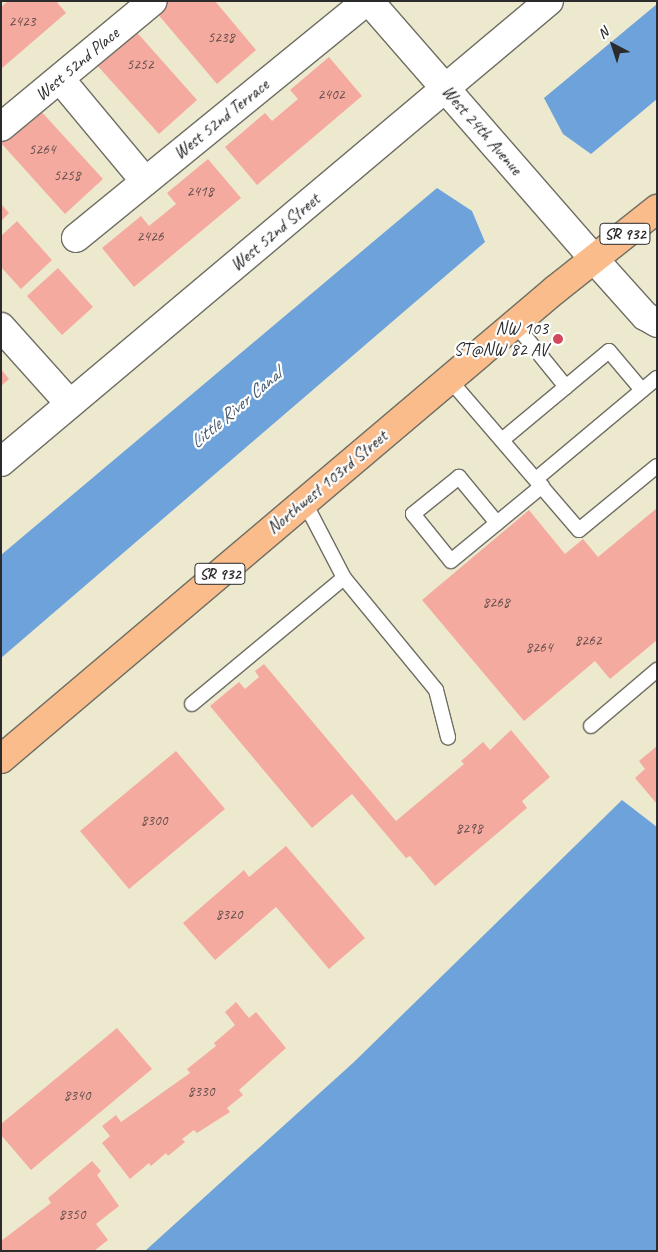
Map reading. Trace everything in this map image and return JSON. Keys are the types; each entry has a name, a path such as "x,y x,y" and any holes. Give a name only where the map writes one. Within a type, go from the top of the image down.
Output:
{"main road":[{"name":"Northwest 103rd Street","path":"1,758 593,258 657,209"}],"street":[{"name":"West 52nd Place","path":"1,127 153,1"},
{"name":"West 24th Avenue","path":"368,1 645,316 657,323"},
{"name":"West 52nd Terrace","path":"76,238 368,1"},
{"name":"West 52nd Street","path":"1,462 549,1"},
{"path":"60,79 145,181"},
{"path":"1,326 70,404"}],"lane":[{"path":"515,324 566,387"},
{"path":"502,440 609,351 642,390"},
{"path":"497,523 459,477 413,514 451,560 497,523 539,482 657,378"},
{"path":"449,379 580,530 657,466"},
{"path":"304,501 344,578 436,690 448,737"},
{"path":"192,704 344,578"},
{"path":"590,726 657,670"}],"water":[{"path":"657,4 657,99 591,154 563,134 544,98"},
{"name":"Little River Canal","path":"437,188 472,211 485,242 1,658 1,555"},
{"path":"622,800 657,827 657,1251 145,1251 354,1062"}],"building":[{"path":"8,1 56,1 66,13 1,69 1,7"},
{"path":"168,1 215,1 256,50 217,84 156,12"},
{"path":"133,28 197,100 159,134 95,63"},
{"path":"329,57 362,96 257,185 225,147 265,113 272,121 298,99 290,90"},
{"path":"39,109 103,179 65,214 1,143"},
{"path":"208,159 241,198 134,287 102,248 141,216 149,226 176,204 167,193"},
{"path":"1,204 9,213 1,221"},
{"path":"17,221 52,260 21,289 1,267 1,236"},
{"path":"58,268 93,307 62,335 27,296"},
{"path":"1,369 9,379 1,386"},
{"path":"657,508 657,640 610,679 595,661 524,721 422,600 529,510 565,554 583,539 598,557"},
{"path":"264,664 396,821 464,764 461,761 483,742 490,750 511,730 550,777 522,801 527,808 435,886 410,856 406,858 352,794 312,828 210,706 239,682 245,689 259,677 255,671"},
{"path":"657,746 657,804 635,778 645,769 639,761"},
{"path":"176,751 225,809 129,889 80,831"},
{"path":"286,846 365,938 329,969 276,907 215,960 183,923 244,870 249,877"},
{"path":"236,1002 249,1018 256,1012 286,1048 239,1090 243,1095 227,1108 230,1112 197,1133 194,1130 182,1139 185,1142 168,1156 166,1153 151,1166 149,1163 130,1179 102,1143 110,1136 102,1126 116,1115 121,1122 190,1073 187,1069 216,1046 214,1043 235,1025 225,1012"},
{"path":"117,1028 152,1069 31,1170 1,1135 1,1124"},
{"path":"92,1161 101,1171 97,1175 119,1206 96,1224 108,1240 94,1251 1,1251 1,1241 51,1203 48,1198"}],"place":[{"name":"NW 103 ST@NW 82 AV","path":"558,339"}]}
